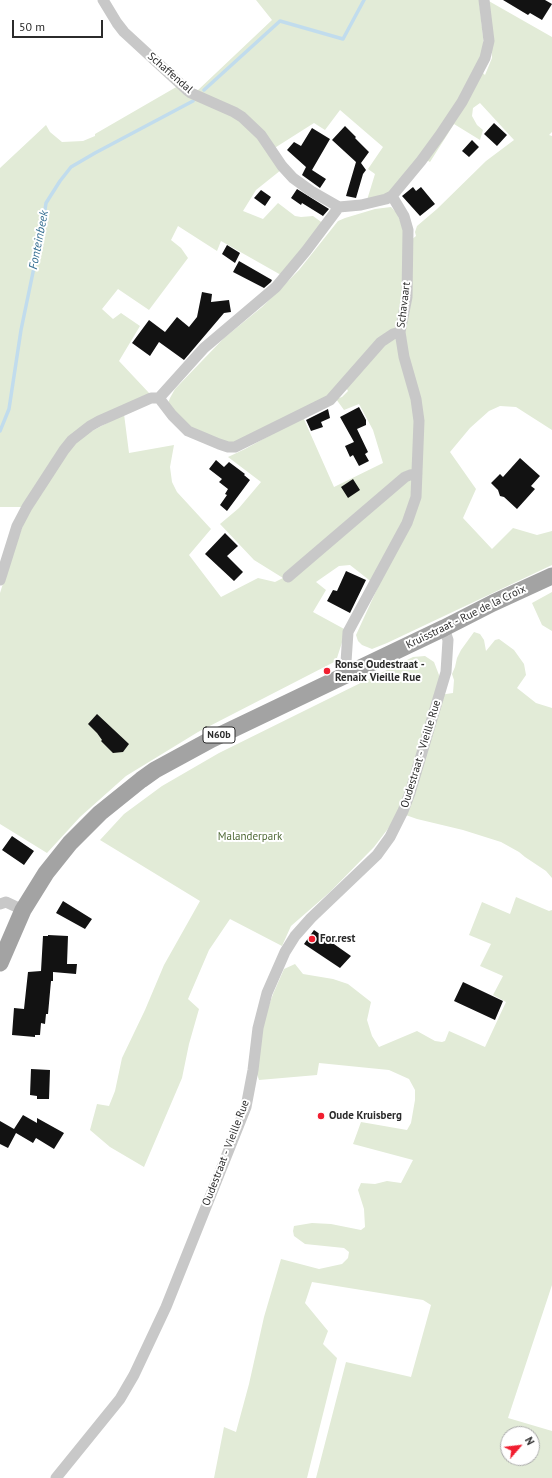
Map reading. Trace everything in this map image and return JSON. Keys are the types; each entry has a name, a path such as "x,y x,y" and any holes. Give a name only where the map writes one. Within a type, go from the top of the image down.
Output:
{"main road":[{"name":"Kruisstraat - Rue de la Croix","path":"0,963 23,910 46,873 70,843 100,813 141,780 160,767 212,739 552,576"}],"street":[{"name":"Schaffendal","path":"103,0 117,24 124,32 187,90 242,117 261,135 282,166 293,178 311,191 339,207"},
{"path":"0,580 17,526 27,507 72,440 99,421 151,398 159,398 204,348 276,287 311,245 339,207 361,205 386,199 392,196 440,135 462,102 482,66 489,41 484,0"},
{"name":"Schavaart","path":"348,673 346,662 348,632 407,523 416,497 419,421 416,399 404,357 400,332 407,298 408,230 404,216 392,196"},
{"path":"159,398 172,415 188,431 219,444 234,447 330,400 382,342 393,334 400,332"},
{"path":"288,577 405,477 410,474 417,474"},
{"name":"Oudestraat - Vieille Rue","path":"56,1478 120,1399 134,1375 166,1307 246,1107 253,1070 258,1028 267,993 286,952 295,936 311,918 377,855 390,837 403,812 446,672 448,640 444,628"},
{"path":"0,904 6,902 23,910"}],"green space":[{"path":"256,0 479,0 484,46 478,68 485,75 492,58 487,0 552,37 552,132 549,135 552,136 552,430 516,407 500,406 489,411 470,428 450,452 476,489 463,518 492,549 513,528 537,535 552,531 552,565 372,649 362,645 358,641 356,635 378,587 350,565 339,566 316,582 326,590 313,612 346,630 336,661 198,732 126,776 80,817 47,853 0,824 0,593 26,517 77,439 124,414 129,453 174,445 170,467 172,482 177,492 211,529 189,555 221,597 258,578 275,582 283,578 254,560 220,524 239,508 261,482 228,457 303,417 334,487 383,463 373,430 359,404 344,410 336,399 342,397 348,391 343,382 333,393 233,444 191,429 168,403 170,398 175,389 224,338 262,307 299,270 338,221 375,209 391,207 397,213 403,228 405,245 416,236 415,232 417,226 437,209 486,161 514,140 480,103 473,108 472,116 477,125 483,130 480,140 454,124 430,162 421,157 390,193 367,200 375,174 368,169 383,147 340,110 325,130 314,123 273,149 263,133 197,91 272,20"},
{"path":"178,86 242,121 255,132 281,170 256,190 243,211 263,219 278,203 295,216 313,216 324,224 281,275 221,241 217,251 178,226 171,240 181,248 188,258 149,310 118,289 102,309 113,319 121,313 140,326 119,361 150,394 84,426 23,507 0,507 0,168 46,125 50,132 62,142 83,141 95,136 95,134"},
{"path":"552,592 552,631 542,625 532,603"},
{"name":"Malanderpark","path":"474,632 480,634 484,640 486,651 495,640 499,639 514,650 524,664 526,675 517,688 536,703 552,708 552,878 546,871 519,852 501,842 400,813 374,847 330,892 291,926 282,946 230,919 209,950 188,999 199,1009 189,1044 182,1078 144,1167 110,1147 90,1130 97,1104 109,1106 115,1091 122,1058 145,1010 164,965 200,901 100,840 124,814 162,786 219,753 413,657 425,656 434,662 439,675 439,695 453,693 454,680 452,674 457,658"},
{"path":"516,897 549,911 552,910 552,1285 508,1418 535,1426 500,1426 500,1466 540,1466 540,1427 552,1431 552,1478 316,1478 346,1362 411,1377 431,1305 423,1300 312,1282 305,1303 328,1331 323,1344 337,1358 307,1478 214,1478 224,1427 236,1432 249,1384 264,1317 281,1259 319,1269 342,1264 348,1258 349,1252 344,1248 305,1244 294,1236 294,1226 312,1223 331,1224 361,1230 365,1227 364,1209 358,1190 361,1183 375,1184 387,1181 401,1183 413,1160 353,1144 361,1122 407,1130 411,1123 415,1100 415,1090 409,1079 389,1070 319,1063 317,1075 259,1080 256,1071 261,1028 284,969 295,964 303,974 333,979 348,984 371,1002 367,1020 372,1036 379,1047 417,1031 435,1041 442,1042 445,1041 449,1031 485,1047 506,1002 493,995 503,976 480,966 491,944 469,935 482,902 510,914"}],"building":[{"path":"503,0 545,0 552,4 542,20 530,13 528,15"},
{"path":"494,123 507,135 497,146 484,134"},
{"path":"345,126 369,152 361,163 366,170 363,174 356,198 346,196 356,162 332,140"},
{"path":"312,128 330,139 312,170 326,179 320,188 302,175 306,167 287,150 294,142 301,146"},
{"path":"472,140 479,147 469,157 462,151"},
{"path":"413,187 416,191 421,187 435,204 420,216 402,196"},
{"path":"297,189 329,209 323,216 302,203 301,205 291,198"},
{"path":"261,190 271,197 265,206 254,198"},
{"path":"227,245 240,253 235,263 222,254"},
{"path":"239,261 272,280 271,282 264,288 233,272"},
{"path":"202,292 212,294 211,302 229,300 231,312 224,313 184,360 159,342 150,356 132,343 149,320 165,332 177,317 189,327 197,317"},
{"path":"359,407 366,420 366,425 357,429 368,452 365,454 369,461 359,466 353,455 350,457 345,446 354,442 340,417"},
{"path":"328,409 330,418 321,422 323,427 311,431 306,420"},
{"path":"520,458 540,476 531,486 535,489 517,509 504,497 500,496 498,490 491,483 500,474 503,477"},
{"path":"216,460 224,467 229,462 245,474 244,475 250,480 227,511 220,505 227,495 225,494 228,489 219,482 222,479 209,469"},
{"path":"353,479 360,490 348,498 341,487"},
{"path":"225,533 238,546 227,556 243,572 234,581 205,554"},
{"path":"346,571 366,580 350,613 327,601 333,590 337,591"},
{"path":"97,714 129,744 123,752 113,753 101,741 102,740 97,733 88,724"},
{"path":"12,836 34,851 24,865 2,850"},
{"path":"63,901 92,919 85,929 56,913"},
{"path":"314,930 351,956 340,968 304,944"},
{"path":"43,936 68,936 67,964 77,964 76,974 53,972 48,1014 46,1014 45,1024 41,1023 40,1035 35,1035 35,1037 12,1035 14,1008 24,1009 28,972 41,971"},
{"path":"463,982 503,1001 495,1020 454,1001"},
{"path":"31,1069 50,1070 49,1099 37,1099 37,1096 30,1095"},
{"path":"23,1115 37,1123 37,1118 64,1133 54,1149 36,1138 33,1143 16,1133 8,1148 0,1144 0,1121 14,1129"}],"waterway":[{"name":"Fonteinbeek","path":"204,90 280,21 343,39 364,0"},
{"name":"Fonteinbeek","path":"0,431 9,409 21,330 46,203 71,167 193,101"}],"place":[{"name":"Ronse Oudestraat - Renaix Vieille Rue","path":"327,671"},
{"name":"For.rest","path":"312,939"},
{"name":"Oude Kruisberg","path":"321,1116"}]}
